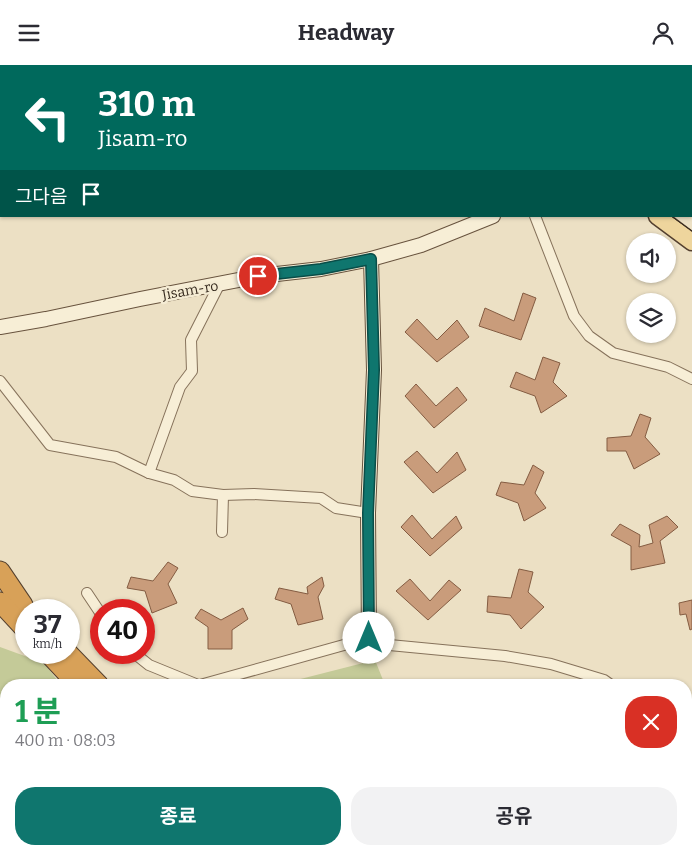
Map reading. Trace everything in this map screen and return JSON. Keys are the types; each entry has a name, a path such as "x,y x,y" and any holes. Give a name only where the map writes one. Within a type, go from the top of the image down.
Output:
{"highway":[{"path":"0,571 20,599"},
{"path":"0,581 18,599"},
{"path":"0,602 15,618"},
{"path":"58,664 72,679"},
{"path":"79,664 93,679"}],"main road":[{"path":"658,217 692,242"}],"street":[{"name":"Jisam-ro","path":"0,327 258,276 321,269 371,259 420,245 490,217"},
{"path":"535,217 574,316 589,336 613,353 668,367 692,379"},
{"path":"369,638 368,513 374,370 371,259"},
{"path":"149,473 180,387 192,371 191,340 219,285"},
{"path":"0,381 50,445 116,457 149,473 174,480 192,491 223,495 254,494 321,498 336,508 368,513"},
{"path":"222,532 223,495"},
{"path":"87,593 91,599"},
{"path":"221,679 369,638 380,644 504,656 551,664 601,679"},
{"path":"148,664 184,679"}],"green space":[{"path":"0,647 15,652 15,664 45,664 56,679 0,679"},
{"path":"375,660 383,679 301,679"}],"building":[{"path":"523,293 536,298 521,340 479,326 485,308 514,321"},
{"path":"417,319 437,340 457,320 469,337 437,362 405,332"},
{"path":"543,357 560,363 553,382 567,396 541,413 535,396 510,387 516,372 535,380"},
{"path":"416,384 436,406 457,387 467,400 434,428 405,396"},
{"path":"640,414 651,418 645,437 660,454 634,469 626,451 607,451 607,438 631,436"},
{"path":"417,451 437,473 457,452 466,470 433,493 404,462"},
{"path":"533,465 544,472 535,493 546,508 524,521 518,503 496,495 501,482 524,485"},
{"path":"412,515 432,539 456,516 462,528 430,556 401,527"},
{"path":"667,516 678,527 660,541 665,563 631,570 631,546 611,535 620,524 640,535 639,547 653,543 649,525"},
{"path":"168,562 178,568 168,584 177,603 155,612 155,599 148,599 145,591 127,588 131,577 153,581"},
{"path":"519,569 533,572 528,592 544,607 521,629 510,615 487,612 488,596 511,598"},
{"path":"322,577 324,586 318,597 323,619 298,625 291,604 275,599 279,588 308,594 307,587"},
{"path":"410,579 430,601 449,580 461,590 428,620 396,591"},
{"path":"692,600 692,629 690,630 686,614 680,615 679,603"},
{"path":"243,608 248,619 232,630 232,649 208,649 208,627 195,618 201,609 221,620"}],"tram line":[{"path":"672,217 692,231"}],"route":[{"path":"258,276 321,269 371,259 374,370 368,513 369,638"}]}
